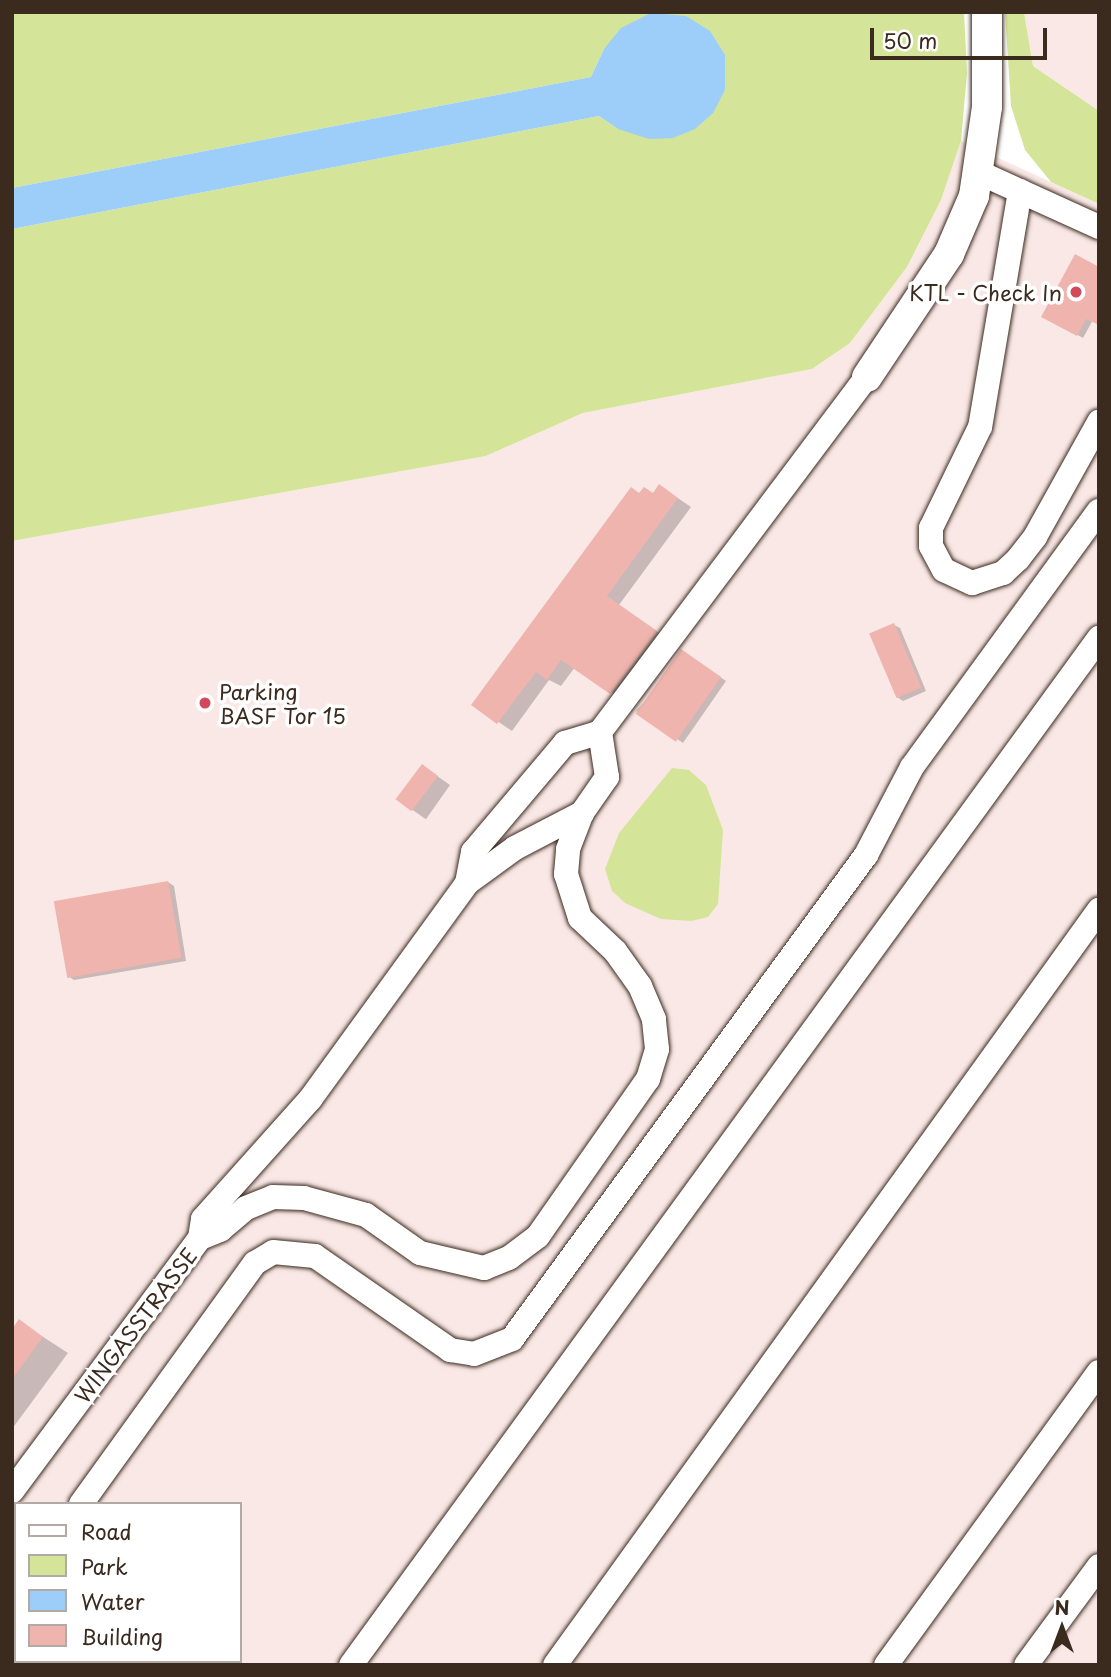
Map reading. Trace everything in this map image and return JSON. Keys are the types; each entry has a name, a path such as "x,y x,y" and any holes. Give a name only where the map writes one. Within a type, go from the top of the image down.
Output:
{"street":[{"path":"467,883 473,852 565,743 600,732 867,377 949,254 980,173 989,63 987,12"},
{"path":"980,173 1099,227"},
{"path":"1020,191 980,427 931,528 930,546 944,570 972,583 1003,573 1018,559 1035,537 1099,422"},
{"path":"82,1502 254,1263 273,1252 315,1256 450,1350 474,1354 512,1339 866,855 912,766 1099,510"},
{"path":"351,1665 1099,638"},
{"path":"200,1238 203,1219 311,1098 467,883 515,848 582,813 607,777 600,732"},
{"name":"WINGASSTRASSE","path":"12,1490 200,1238 220,1230 246,1208 274,1197 304,1198 366,1215 419,1253 456,1265 484,1268 509,1258 537,1236 648,1079 657,1049 654,1019 640,986 621,960 580,918 566,874 568,849 582,813"},
{"path":"555,1665 1099,909"},
{"path":"886,1665 1099,1372"},
{"path":"1027,1665 1099,1566"}],"shaded area":[{"path":"1024,12 1099,12 1099,111 1033,66"},
{"path":"961,141 1099,204 1099,1665 12,1665 12,541 486,456 583,413 812,369 850,343 907,267 941,200"}],"green space":[{"path":"12,12 964,12 967,73 961,141 941,200 907,267 850,343 812,369 583,413 486,456 12,541 12,229 599,116 618,129 604,49 591,77 12,188"},
{"path":"1005,12 1024,12 1033,66 1099,111 1099,204 1051,182 1025,150 1011,106"},
{"path":"672,768 689,770 706,785 723,830 718,904 708,917 691,921 661,919 625,903 612,891 605,869 619,833"}],"water":[{"path":"651,13 686,16 710,31 725,55 725,90 713,113 695,129 673,138 649,139 618,129 599,116 12,229 12,188 591,77 604,49 621,28"}],"building":[{"name":"KTL - Check In","path":"1075,254 1099,267 1099,325 1086,319 1077,336 1041,317"},
{"path":"659,484 678,498 607,596 657,631 610,694 561,660 547,680 536,672 497,724 471,705 631,487 639,493 644,487 653,493"},
{"path":"894,623 921,687 896,698 869,634"},
{"path":"681,649 721,677 676,742 636,714"},
{"path":"422,764 438,776 411,811 396,799"},
{"path":"168,881 182,958 67,978 54,901"},
{"path":"19,1319 43,1337 12,1379 12,1329"}],"place":[{"name":"KTL - Check In","path":"1076,292"},
{"name":"Parking BASF Tor 15","path":"205,703"}]}
